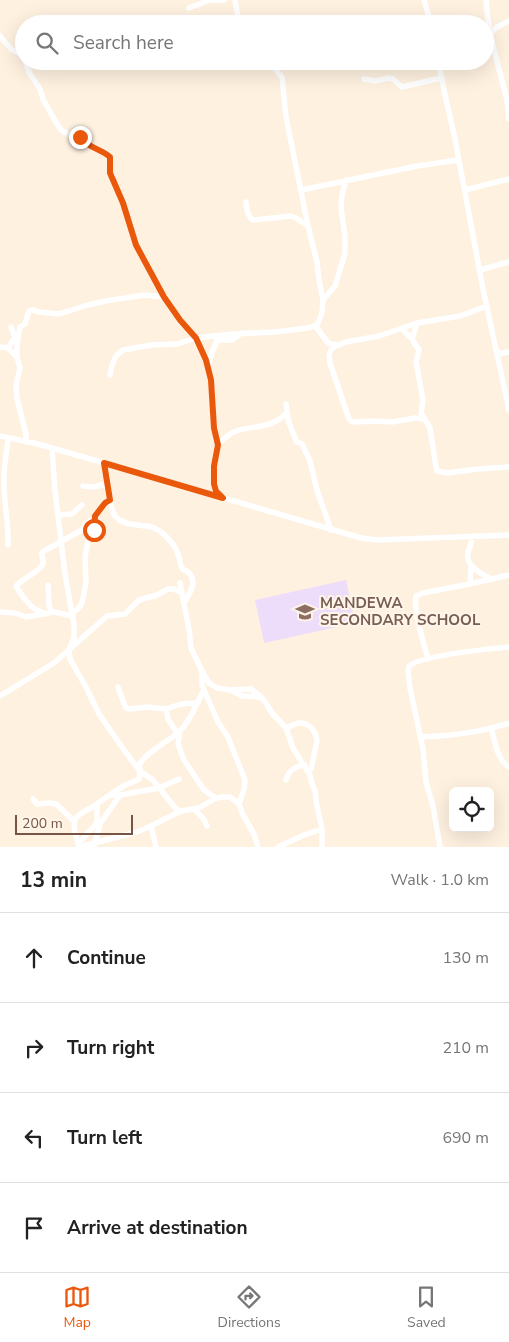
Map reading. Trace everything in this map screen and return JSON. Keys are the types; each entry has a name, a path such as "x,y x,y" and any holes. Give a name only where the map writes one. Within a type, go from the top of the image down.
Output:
{"street":[{"path":"189,8 210,0 224,0"},
{"path":"235,0 238,15"},
{"path":"424,0 428,15"},
{"path":"486,0 488,15"},
{"path":"494,30 509,21"},
{"path":"0,36 11,50 15,51"},
{"path":"494,50 506,98 509,119"},
{"path":"28,70 61,130 68,134 79,136 86,143 110,157 110,173 123,203 134,240 164,297 180,320 196,338 208,369 212,390 214,428 218,445 214,466 214,484 216,491 223,498"},
{"path":"276,70 282,77 286,117 308,226 315,250 318,280 323,300 322,312 317,328 328,343 337,345"},
{"path":"440,70 509,410"},
{"path":"364,79 375,81 389,78 402,87 441,78"},
{"path":"301,190 435,162 458,160"},
{"path":"465,190 509,179"},
{"path":"323,300 335,286 345,253 340,207 346,180"},
{"path":"246,202 248,215 253,220 291,216 308,226"},
{"path":"480,270 509,262"},
{"path":"26,442 16,386 20,368 17,357 17,344 20,327 25,324 28,312 30,310 58,314 105,301 145,295 164,297"},
{"path":"425,419 415,418 392,422 350,421 334,376 329,358 330,352 337,345 346,342 379,336 417,323 460,316 487,306"},
{"path":"412,339 417,323"},
{"path":"110,375 116,356 123,350 151,345 177,344 196,338 219,338 308,328 317,325"},
{"path":"8,348 15,337 11,327"},
{"path":"402,329 419,350 416,357 416,368 423,400 421,413 430,428 437,471 447,473 509,467"},
{"path":"208,369 212,352 219,338"},
{"path":"0,347 8,348 17,357"},
{"path":"497,354 509,352"},
{"path":"286,404 295,438 297,442 302,444 310,461 317,490 332,530"},
{"path":"218,445 230,434 274,423 287,412"},
{"path":"0,436 52,448 316,524 351,536 368,539 509,536"},
{"path":"8,438 2,475 5,504 4,523 8,545"},
{"path":"52,448 65,574 75,631 69,650 70,659 99,714 140,771 153,780 176,809 180,811"},
{"path":"104,463 110,500 113,512 117,518 136,526 150,526 157,529 177,552 182,568 190,575 193,582 193,587 184,603"},
{"path":"83,486 93,487 107,484"},
{"path":"48,613 33,608 16,586 20,581 41,567 43,562 42,552 82,530 105,503 110,500"},
{"path":"58,515 72,514 82,506"},
{"path":"0,612 16,613 26,617 59,612 72,614 80,608 86,583 85,557 89,536 94,530 94,518"},
{"path":"472,538 467,556 471,565 491,579"},
{"path":"470,584 471,565"},
{"path":"428,659 418,620 416,596 509,575"},
{"path":"180,583 191,648 205,678 212,686 217,688 231,690 242,696 262,698 272,713 286,728 293,748 310,774 322,829 322,847"},
{"path":"48,585 48,613"},
{"path":"0,696 47,668 107,616 126,614 139,600 157,595 168,589 174,589 182,593"},
{"path":"440,847 433,806 426,782 408,672 409,666 412,663 428,659 509,647"},
{"path":"202,672 202,685 218,722 228,738 245,780 239,804"},
{"path":"118,687 128,709 147,707 166,709 180,704 198,703"},
{"path":"74,821 82,813 126,784 138,780 142,762 178,732 194,712 204,690"},
{"path":"166,709 168,719 178,732 178,747 184,760 204,790 216,798"},
{"path":"286,728 300,723 313,729 316,741 311,770"},
{"path":"420,737 450,735 509,723"},
{"path":"491,728 501,759 509,767"},
{"path":"286,780 292,770 305,765"},
{"path":"111,795 159,788 179,779"},
{"path":"94,845 100,824 120,795"},
{"path":"79,846 94,845 137,832 180,811 202,807 216,798 230,797 239,804 254,834 258,847"},
{"path":"34,799 37,804 49,802 58,805 74,821 79,846"},
{"path":"79,846 98,821 97,804"},
{"path":"194,809 203,818 207,826"},
{"path":"93,829 100,824"},
{"path":"151,826 156,847"},
{"path":"278,847 322,829"}],"shaded area":[{"name":"MANDEWA SECONDARY SCHOOL","path":"346,580 355,623 264,643 255,600"}],"place":[{"name":"MANDEWA SECONDARY SCHOOL","path":"305,612"}],"route":[{"path":"80,137 86,143 110,157 111,177 128,216 136,245 164,297 180,320 196,338 203,354 211,380 214,428 218,445 214,466 214,484 216,491 223,498 104,463 110,500 105,503 95,516 94,530"}]}
